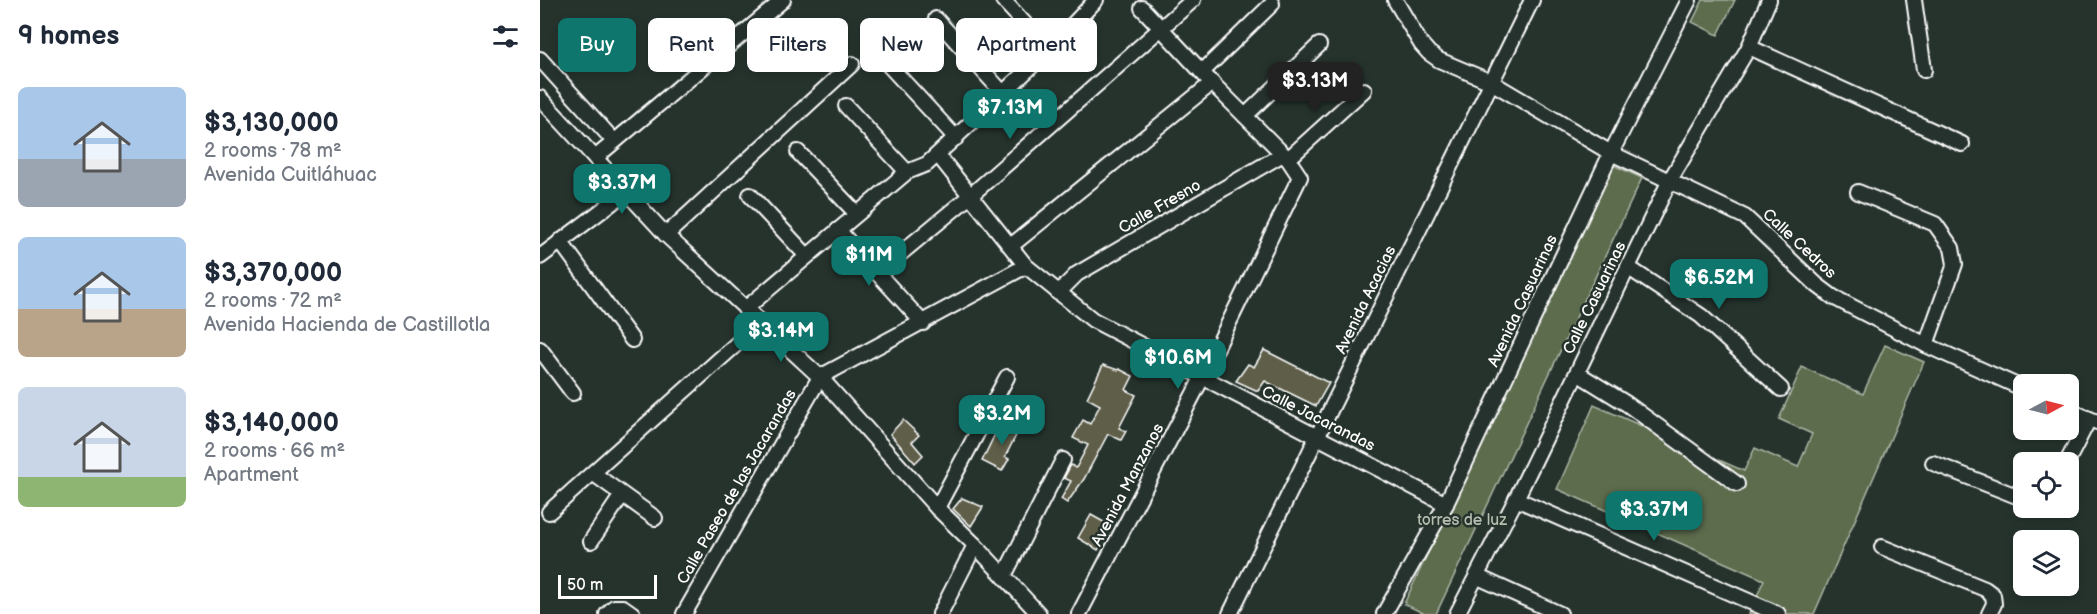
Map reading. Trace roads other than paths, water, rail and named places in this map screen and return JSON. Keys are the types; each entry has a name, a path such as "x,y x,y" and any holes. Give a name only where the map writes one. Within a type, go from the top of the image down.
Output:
{"street":[{"path":"595,158 783,0"},
{"path":"1003,0 1020,18"},
{"path":"877,273 1193,0"},
{"name":"Calle Cedros","path":"1395,0 1429,53 1438,60 1491,82 1611,153 1745,217 1833,297 1926,345 2013,384"},
{"name":"Avenida Acacias","path":"1230,614 1532,0"},
{"name":"Avenida Casuarinas","path":"1384,614 1446,504 1611,153 1689,0"},
{"name":"Calle Casuarinas","path":"1458,614 1671,180 1749,47 1769,0"},
{"path":"1914,0 1924,70"},
{"path":"1078,18 1093,1"},
{"path":"1012,245 1207,77 1272,4"},
{"path":"1142,8 1285,156"},
{"path":"944,28 1003,93"},
{"path":"1245,116 1319,45"},
{"path":"1749,47 1962,144"},
{"path":"540,59 614,141"},
{"path":"666,235 852,64"},
{"path":"895,72 956,138"},
{"path":"745,309 907,172 927,164 1025,72"},
{"name":"Calle Fresno","path":"1058,293 1077,274 1285,156 1364,90"},
{"path":"540,98 666,235 820,377 937,508 1039,614"},
{"path":"846,106 907,172"},
{"path":"798,152 857,214"},
{"name":"Calle Jacarandas","path":"938,154 1012,245 1026,266 1093,321 1446,504"},
{"name":"Avenida Manzanos","path":"1079,614 1202,378 1300,177 1285,156"},
{"path":"1858,192 1935,224 1952,248 1955,264 1926,345"},
{"path":"542,251 560,241 625,193"},
{"path":"750,195 807,256"},
{"path":"838,230 923,323"},
{"path":"560,241 632,340"},
{"path":"820,377 1026,266"},
{"path":"1629,268 1701,315 1781,388"},
{"path":"549,512 760,323"},
{"path":"540,350 573,393"},
{"path":"1577,374 1627,404 1737,484"},
{"name":"Calle Paseo de las Jacarandas","path":"684,614 820,377"},
{"path":"937,508 1007,377"},
{"path":"2073,452 2093,421 2079,415"},
{"path":"1004,576 1063,460"},
{"path":"1933,464 2013,495"},
{"path":"594,474 655,518"},
{"path":"591,541 622,495"},
{"path":"1516,499 1778,614"},
{"path":"940,614 975,545"},
{"path":"1882,547 1985,589 1993,595 1994,604 1989,614"},
{"path":"1478,577 1560,614"},
{"path":"607,614 614,607 623,608 633,614"}],"park label":[{"name":"torres de luz","path":"1462,520"}]}
